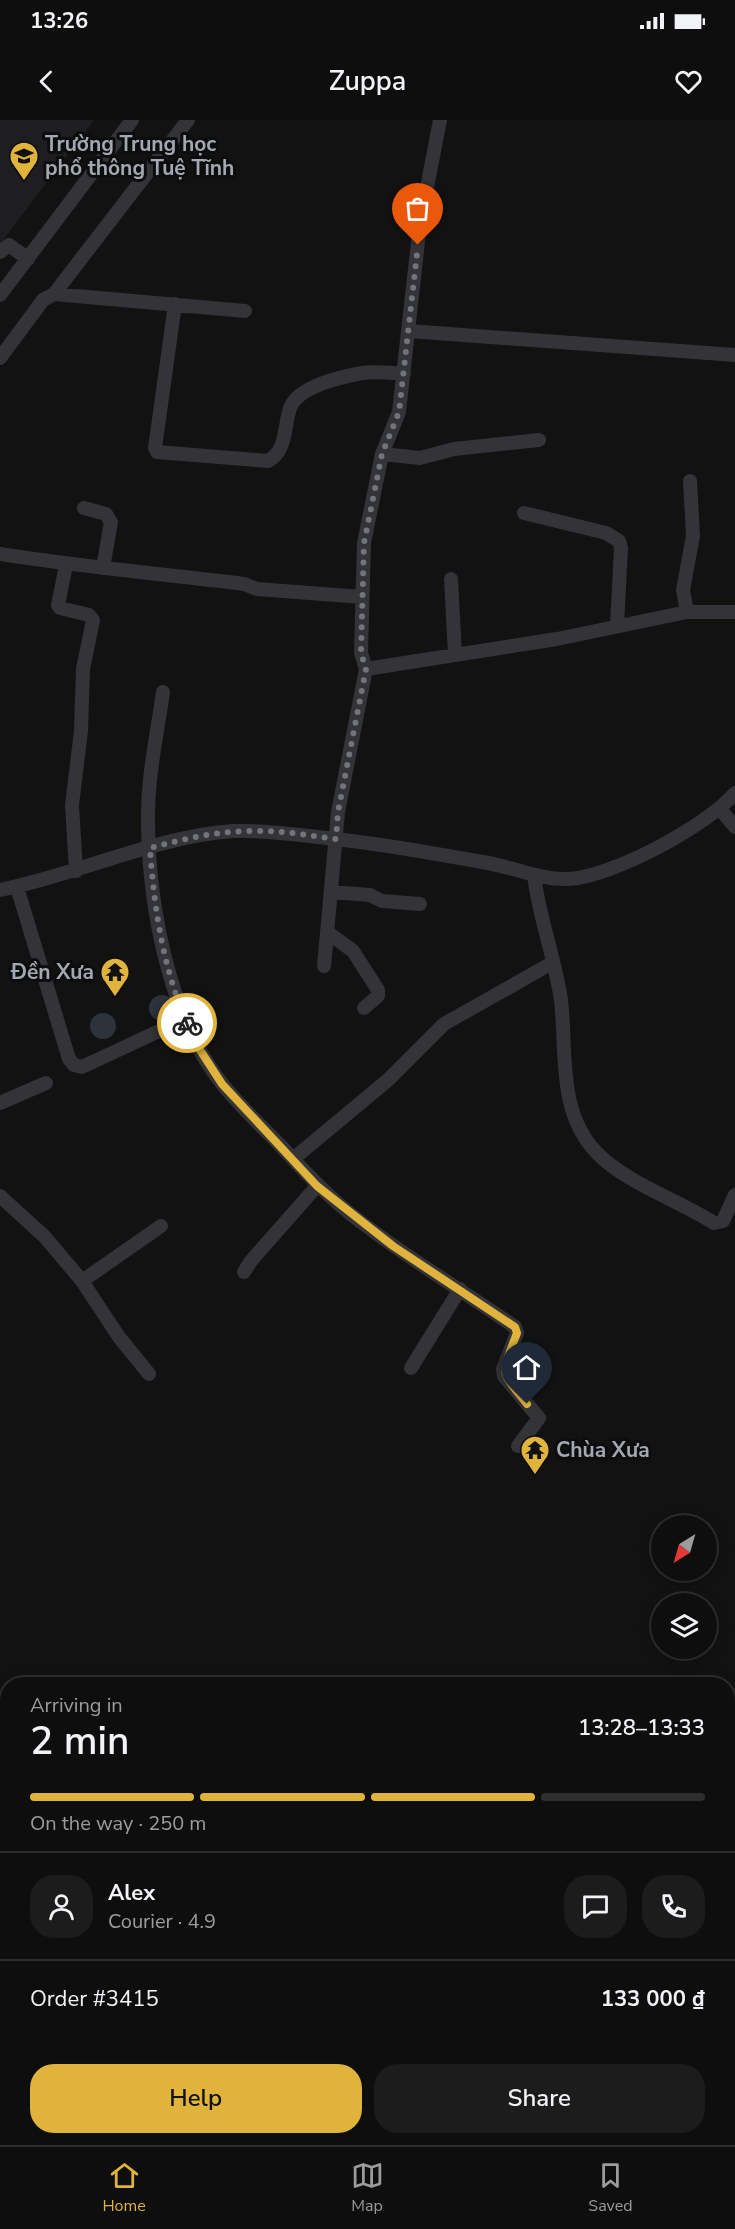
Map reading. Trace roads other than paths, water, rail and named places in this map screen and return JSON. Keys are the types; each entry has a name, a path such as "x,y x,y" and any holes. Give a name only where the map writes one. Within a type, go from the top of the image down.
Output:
{"street":[{"path":"0,295 132,120"},
{"path":"0,358 43,300 54,294 189,120"},
{"path":"324,966 338,812 366,669 361,653 366,528 382,454 399,412 410,331 420,224 440,120"},
{"path":"0,252 9,245 28,259"},
{"path":"54,294 245,311"},
{"path":"176,304 155,448 157,452 268,461 282,445 291,406 302,392 362,373 404,374"},
{"path":"410,331 735,356"},
{"path":"382,454 420,458 454,449 539,440"},
{"path":"687,612 682,590 693,536 690,481"},
{"path":"84,508 105,513 111,522 104,568"},
{"path":"524,513 606,533 619,541 621,548 617,626"},
{"path":"0,554 66,565 201,579 257,589 362,597"},
{"path":"66,565 58,605 60,608 89,615 93,620 82,669 81,731 72,805 76,871"},
{"path":"451,579 455,655"},
{"path":"366,669 557,639 687,612 735,612"},
{"path":"163,692 148,802 157,918 170,975 200,1050 222,1084 317,1186 393,1246 515,1327 517,1333 503,1369 504,1376 539,1418 518,1446"},
{"path":"0,890 76,871 150,848 203,835 231,831 264,831 336,839 501,866 534,875 571,879 604,872 684,832 720,809 735,793"},
{"path":"720,809 735,827"},
{"path":"534,875 538,906 560,999 569,1103 583,1137 598,1154 621,1172 714,1223 723,1221 735,1195"},
{"path":"17,887 69,1059 74,1065 82,1067 186,1019"},
{"path":"331,892 370,895 382,901 420,904"},
{"path":"327,932 354,951 378,990 378,996 364,1008"},
{"path":"293,1159 388,1080 444,1024 552,963"},
{"path":"0,1103 46,1083"},
{"path":"244,1272 317,1186"},
{"path":"0,1196 45,1237 82,1281 120,1337 149,1374"},
{"path":"82,1281 162,1226"},
{"path":"411,1368 460,1289"}],"place":[{"name":"Trường Trung học phổ thông Tuệ Tĩnh","path":"24,182"},
{"name":"Đền Xưa","path":"115,998"},
{"name":"Chùa Xưa","path":"535,1476"}]}
